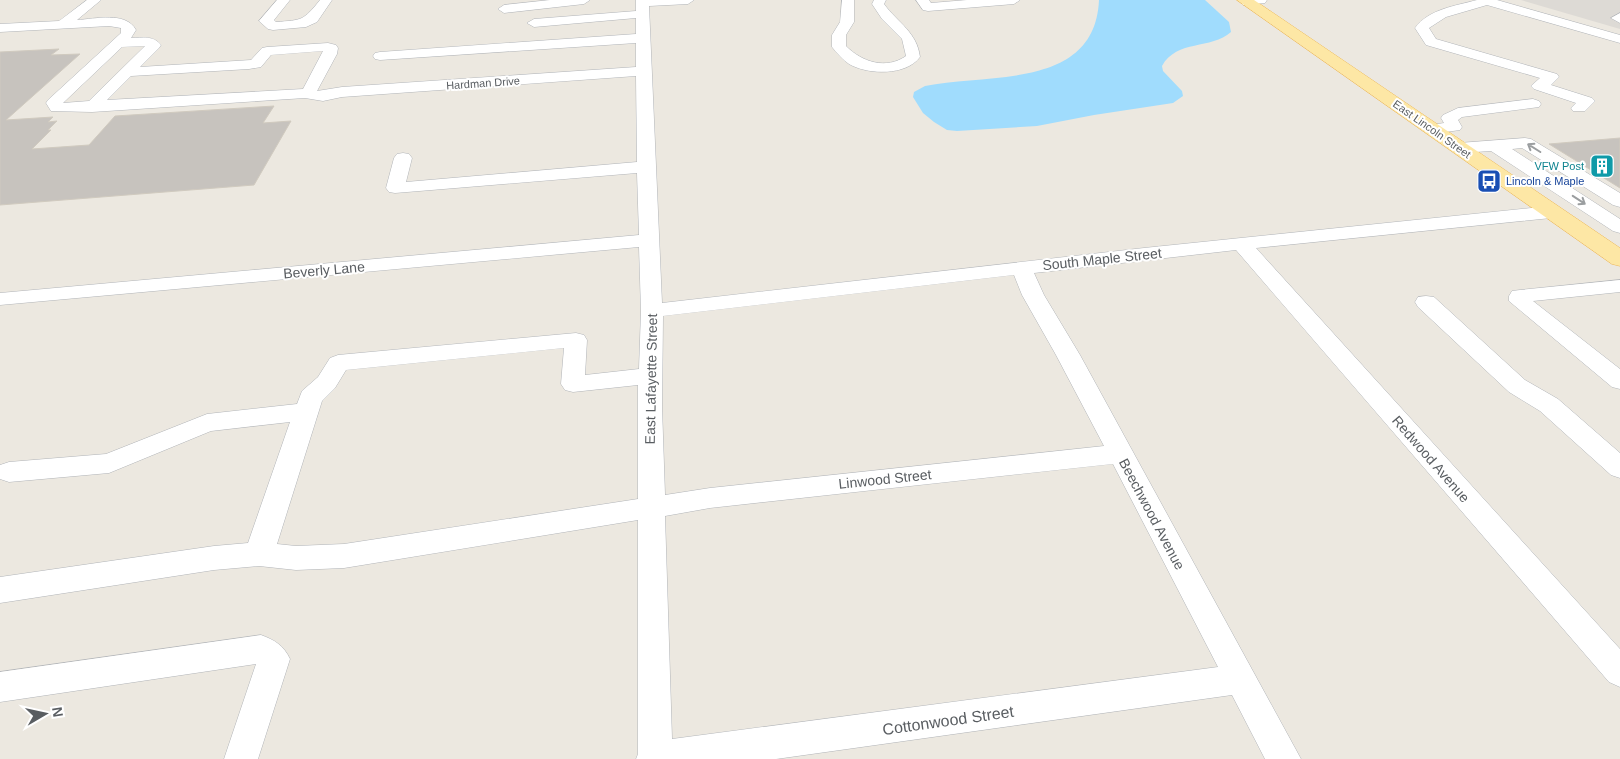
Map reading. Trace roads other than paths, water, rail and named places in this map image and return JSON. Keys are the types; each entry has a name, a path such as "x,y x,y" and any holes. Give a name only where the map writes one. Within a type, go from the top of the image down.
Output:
{"main road":[{"name":"East Lincoln Street","path":"1251,1 1620,259"}],"street":[{"path":"63,24 95,0"},
{"path":"284,0 266,21 272,26 301,24 312,19 326,0"},
{"path":"504,9 584,0"},
{"path":"534,22 574,19 642,6 688,0"},
{"path":"848,0 880,1 878,4 888,18 910,39 913,46 913,57 906,64 892,66 866,65 857,62 839,47 839,35 847,22 848,0"},
{"path":"922,0 928,7 1014,0"},
{"path":"1579,108 1587,101 1539,86 1552,78 1431,42 1422,28 1427,22 1441,14 1487,1 1620,38"},
{"name":"East Lafayette Street","path":"642,6 648,240 652,311 650,376 654,759"},
{"path":"574,19 575,42"},
{"path":"0,28 122,23 127,26 129,30 118,43 54,103 57,108 64,109 308,93 332,48 267,51 256,64 249,65 127,72"},
{"path":"380,56 643,38"},
{"path":"92,107 154,45 150,42 118,43"},
{"name":"Hardman Drive","path":"308,93 324,96 342,92 643,71"},
{"path":"1432,129 1454,127 1449,118 1458,113 1533,104"},
{"path":"1459,148 1525,142 1620,202"},
{"path":"1494,145 1620,227"},
{"path":"403,158 395,188 646,167"},
{"name":"South Maple Street","path":"652,311 1021,268 1551,212"},
{"name":"Beverly Lane","path":"0,299 648,240"},
{"name":"Redwood Avenue","path":"1242,245 1620,672"},
{"name":"Beechwood Avenue","path":"1021,268 1033,295 1068,355 1119,454 1284,759"},
{"path":"1620,286 1520,296 1520,301 1620,381"},
{"path":"1426,302 1517,386 1549,405 1620,468"},
{"path":"258,554 310,397 327,382 338,363 576,340 573,384 650,376"},
{"path":"9,472 109,463 207,423 306,411"},
{"name":"Linwood Street","path":"0,590 214,558 258,554 296,558 344,556 710,498 1119,454"},
{"path":"0,687 261,649 274,659 241,759"},
{"name":"Cottonwood Street","path":"654,759 821,738 1240,679"}],"water":[{"path":"1099,0 1205,0 1229,22 1231,32 1223,38 1185,48 1168,58 1162,66 1163,71 1182,91 1183,96 1173,103 1037,126 957,131 947,130 934,122 923,113 913,97 914,92 925,86 1007,77 1034,72 1059,63 1079,50 1093,29"}],"place":[{"name":"VFW Post","path":"1602,166"},
{"name":"Lincoln & Maple","path":"1489,181"}]}
